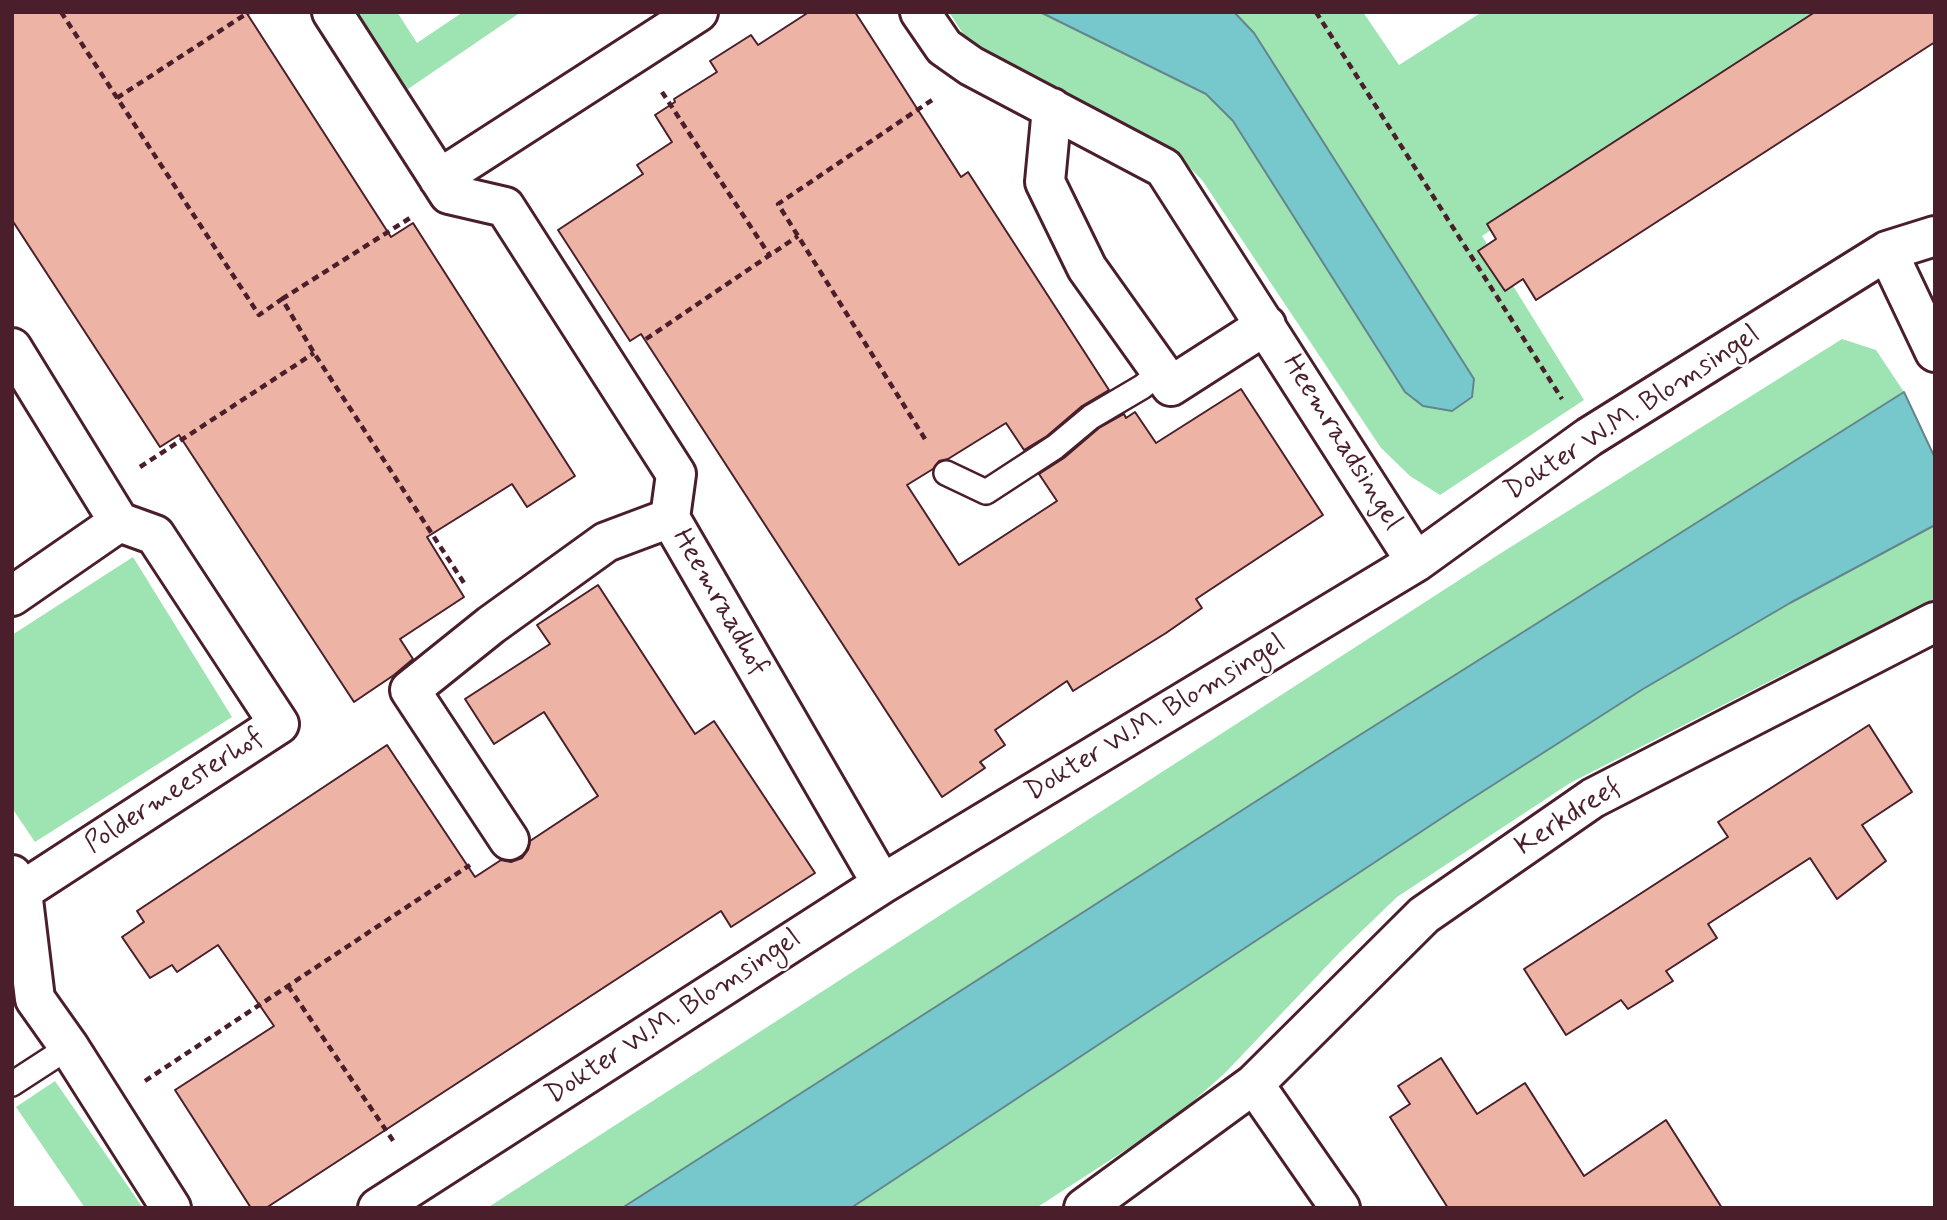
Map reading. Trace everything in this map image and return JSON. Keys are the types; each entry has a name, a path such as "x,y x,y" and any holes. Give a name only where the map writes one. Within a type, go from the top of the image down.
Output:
{"street":[{"path":"332,12 444,187 698,12"},
{"name":"Heemraadsingel","path":"920,12 944,47 971,66 1164,168 1416,562"},
{"path":"1052,108 1045,181 1087,268 1161,372"},
{"name":"Heemraadhof","path":"444,187 505,207 676,474 670,518 881,884"},
{"name":"Dokter W.M. Blomsingel","path":"378,1208 881,884 1416,562 1589,437 1888,251 1935,236"},
{"path":"1888,251 1935,352"},
{"name":"Heemraadsingel","path":"1161,372 1171,386 1266,325"},
{"path":"12,348 110,507 12,596"},
{"name":"Poldermeesterhof","path":"110,507 155,535 279,724 17,883 35,999 69,1047 171,1208"},
{"path":"509,840 410,690 491,625 606,542 670,518"},
{"name":"Kerkdreef","path":"1084,1208 1254,1084 1424,915 1593,798 1935,622"},
{"path":"1254,1084 1340,1208"}],"lane":[{"path":"946,473 986,492 1055,447 1091,417 1142,387 1161,372"},
{"path":"12,1084 69,1047"}],"path":[{"path":"61,12 258,315 444,187"},
{"path":"117,98 249,12"},
{"path":"1316,12 1589,437"},
{"path":"636,53 770,256"},
{"path":"946,473 778,204 928,104 971,66"},
{"path":"607,364 798,236"},
{"path":"282,299 314,354 491,625"},
{"path":"110,507 314,354"},
{"path":"106,1106 509,840"},
{"path":"288,986 420,1181"}],"green space":[{"path":"354,12 397,12 417,43 463,12 521,12 408,89"},
{"path":"949,12 1040,12 1206,94 1233,121 1254,33 1234,12 1363,12 1399,65 1482,12 1823,12 1482,236 1584,400 1440,495 1410,476 1381,448 1202,180 1169,147 1118,119 998,64 967,40"},
{"path":"1842,339 1876,350 1904,392 1336,750 622,1208 487,1208 1501,553"},
{"path":"1935,525 1935,601 1570,783 1397,897 1340,952 1225,1073 1172,1120 1036,1208 851,1208 1460,806 1643,689 1790,603"},
{"path":"133,557 232,717 35,842 12,808 12,635"},
{"path":"55,1081 143,1208 85,1208 16,1107"}],"water":[{"path":"1040,12 1234,12 1254,33 1474,379 1472,397 1452,411 1423,406 1405,392 1233,121 1206,94"},
{"path":"1904,392 1935,458 1935,525 1790,603 1643,689 1460,806 851,1208 622,1208 1336,750"}],"building":[{"path":"12,12 246,12 391,237 413,223 575,476 527,507 512,484 427,537 464,597 400,639 413,659 354,702 179,435 160,447 12,220"},
{"path":"809,12 855,12 961,177 968,172 1109,390 1082,406 1047,436 1024,450 1006,423 948,459 939,461 933,469 907,485 959,565 1057,501 1039,474 1064,458 1099,428 1124,414 1126,418 1135,412 1156,443 1241,389 1323,515 1196,599 1202,608 1166,633 1073,691 1067,681 995,730 1005,745 980,762 985,768 942,797 641,334 630,341 558,230 643,174 637,165 672,142 655,115 675,102 674,99 717,72 710,61 751,35 758,45"},
{"path":"1815,12 1935,12 1935,42 1536,300 1523,279 1505,291 1478,251 1496,239 1487,224"},
{"path":"598,585 695,734 714,721 815,873 731,927 721,911 266,1208 251,1208 175,1090 274,1026 218,945 177,972 172,965 150,978 122,937 144,922 137,911 387,745 475,877 501,860 511,862 522,858 530,841 598,796 544,712 494,744 465,699 550,644 537,625"},
{"path":"1869,725 1912,792 1862,825 1886,861 1837,899 1810,858 1708,924 1717,938 1666,971 1673,981 1628,1009 1621,1000 1566,1035 1524,969 1728,837 1718,822"},
{"path":"1441,1058 1477,1114 1525,1083 1584,1176 1666,1120 1722,1208 1448,1208 1390,1117 1410,1104 1398,1086"}]}
